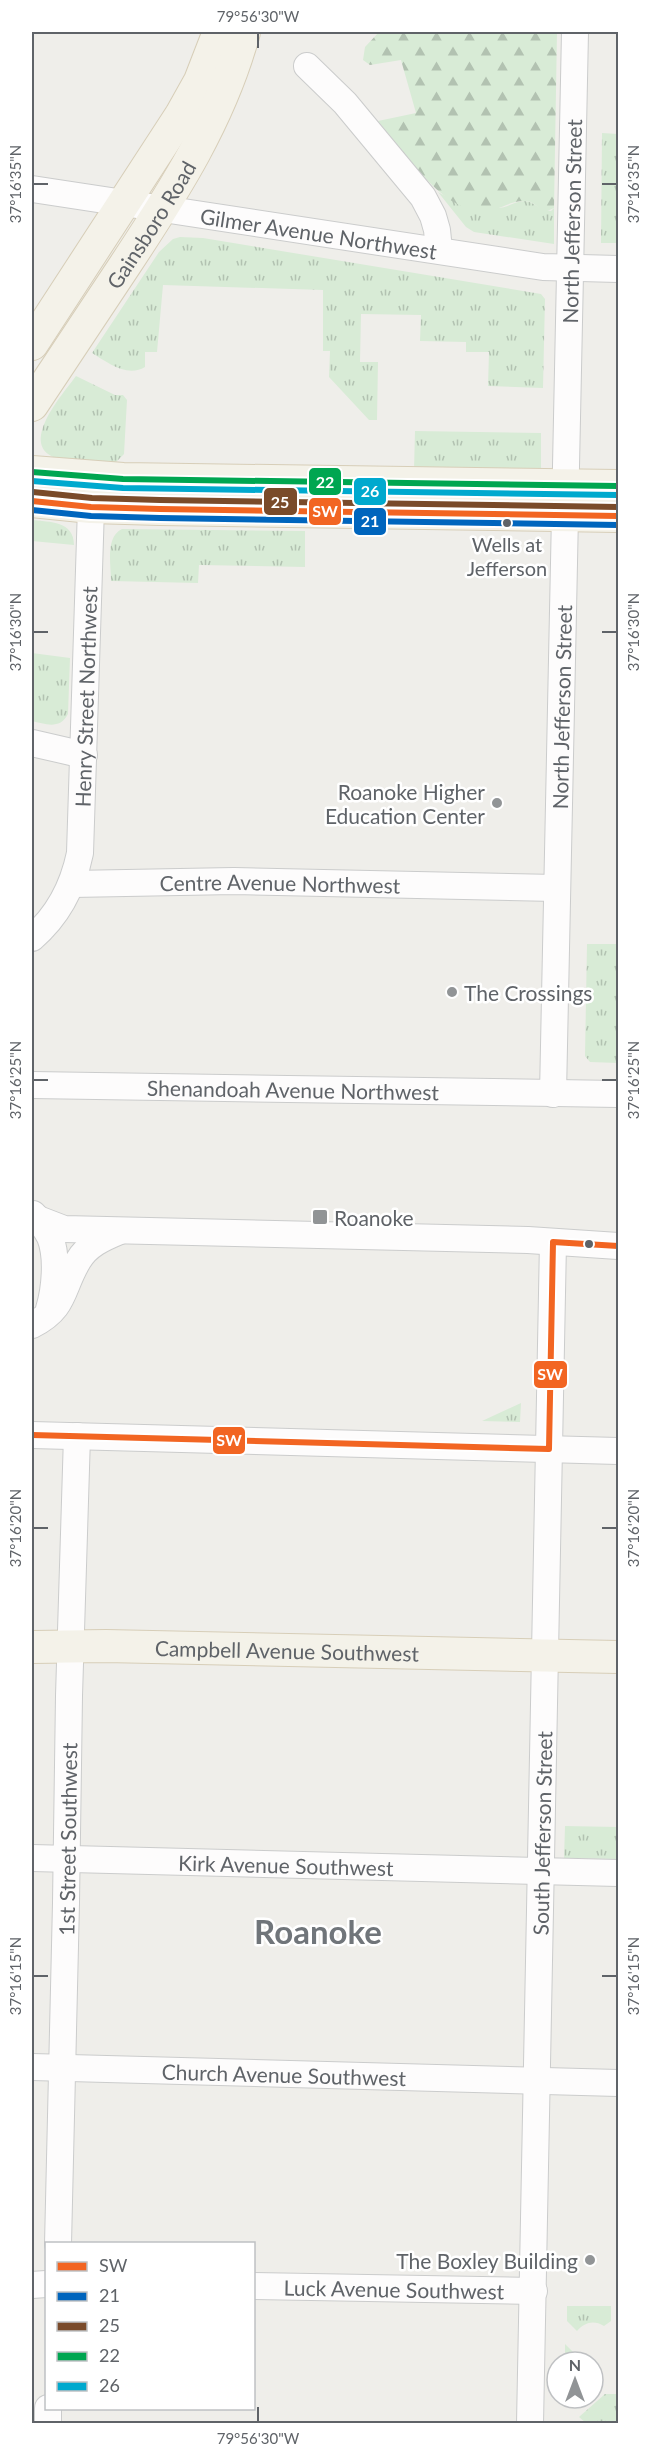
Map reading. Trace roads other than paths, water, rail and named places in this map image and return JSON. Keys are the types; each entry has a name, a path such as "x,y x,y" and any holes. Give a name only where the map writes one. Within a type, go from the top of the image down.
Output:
{"main road":[{"name":"Gainsboro Road","path":"32,344 186,106 200,81 219,32"},
{"name":"Gainsboro Road","path":"32,405 162,208 208,130 244,32"},
{"path":"32,472 133,480 564,500 618,516"},
{"path":"32,501 91,507 564,500 618,486"},
{"name":"Campbell Avenue Southwest","path":"32,1647 618,1657"}],"street":[{"name":"North Jefferson Street","path":"553,1094 575,32"},
{"path":"307,66 345,103 423,197 435,223 439,250"},
{"name":"Gilmer Avenue Northwest","path":"32,189 543,267 618,269"},
{"name":"Henry Street Northwest","path":"72,884 82,837 91,507"},
{"path":"32,743 84,755"},
{"name":"Centre Avenue Northwest","path":"72,884 234,881 556,888"},
{"path":"32,938 55,914 72,884"},
{"name":"Shenandoah Avenue Northwest","path":"32,1084 618,1094"},
{"path":"35,1215 64,1229 553,1242 618,1246"},
{"path":"35,1215 49,1236 53,1251 52,1294 39,1320"},
{"path":"39,1320 60,1303 78,1259 97,1241 120,1231"},
{"name":"South Jefferson Street","path":"530,2424 553,1242"},
{"path":"32,1435 618,1451"},
{"name":"1st Street Southwest","path":"58,2242 77,1436"},
{"name":"Kirk Avenue Southwest","path":"32,1858 618,1874"},
{"name":"Church Avenue Southwest","path":"32,2067 618,2083"},
{"name":"Luck Avenue Southwest","path":"255,2286 534,2291"}],"place":[{"name":"Wells at Jefferson","path":"507,523"},
{"name":"Roanoke Higher Education Center","path":"497,803"},
{"name":"The Crossings","path":"452,992"},
{"name":"Roanoke","path":"320,1217"},
{"name":"The Boxley Building","path":"590,2260"}],"district":[{"name":"Roanoke","path":"318,1931"}]}
